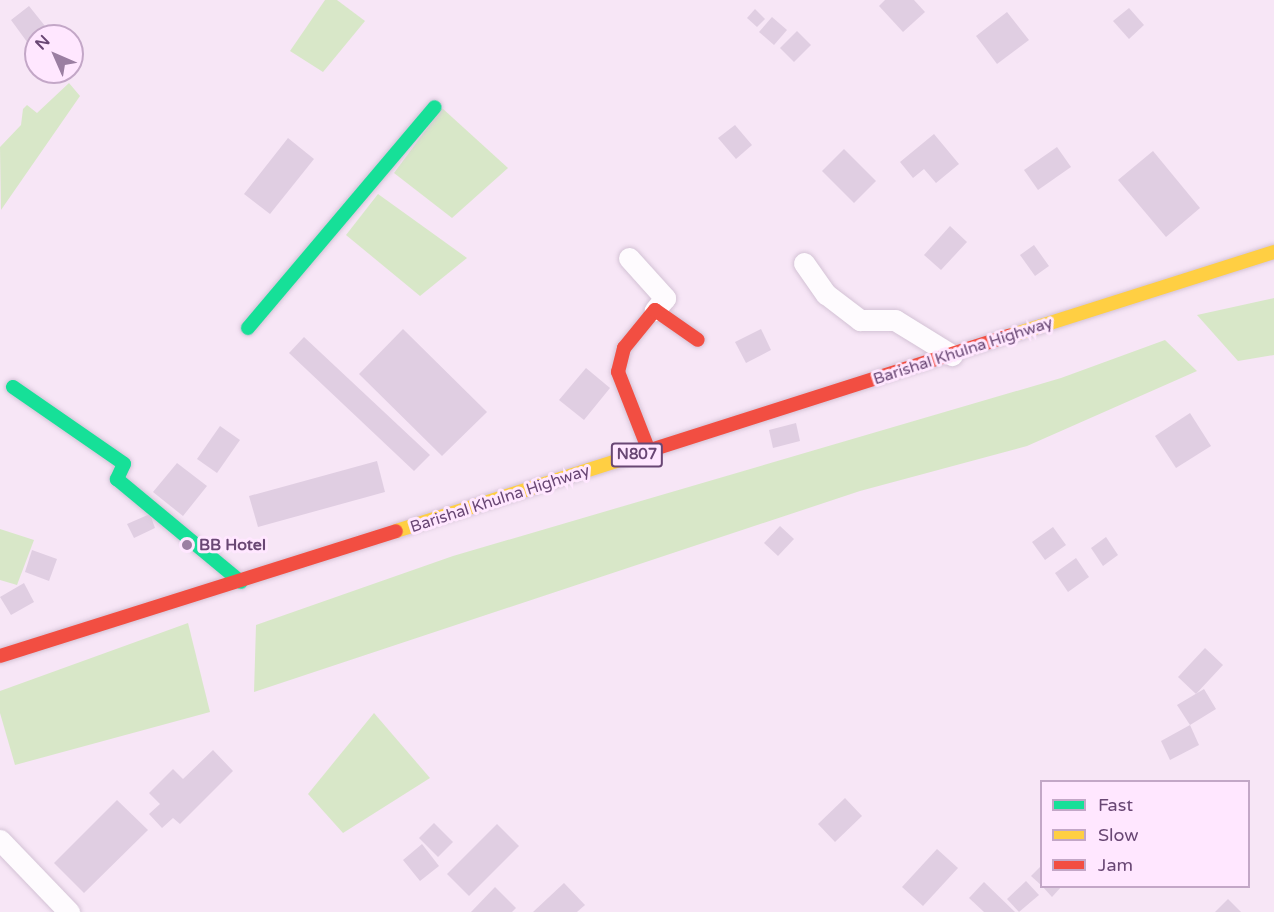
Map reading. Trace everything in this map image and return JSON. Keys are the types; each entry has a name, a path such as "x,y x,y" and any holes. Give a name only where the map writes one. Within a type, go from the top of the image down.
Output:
{"main road":[{"path":"248,328 435,107"},
{"name":"Barishal Khulna Highway","path":"0,656 241,582 1274,252"},
{"path":"649,452 618,372 624,348 655,310 698,340"},
{"path":"13,387 124,464 117,478 241,582"}],"street":[{"path":"629,258 665,298 655,310"},
{"path":"804,263 826,294 860,320 895,320 952,355"},
{"path":"0,840 69,912"}],"shaded area":[{"path":"325,0 337,0 365,21 323,72 290,51"},
{"path":"68,84 80,96 1,210 0,147 21,125 23,109 27,105 37,113"},
{"path":"442,108 508,168 452,218 394,173"},
{"path":"378,194 467,258 420,296 346,235"},
{"path":"1274,298 1274,355 1238,361 1197,315"},
{"path":"1165,340 1197,371 1027,446 860,491 254,692 256,625 453,556 1061,378"},
{"path":"0,529 34,540 17,585 0,580"},
{"path":"188,623 210,712 15,765 0,713 0,691"},
{"path":"374,713 430,778 343,833 308,794"}],"building":[{"path":"885,0 914,0 925,12 903,32 879,6"},
{"path":"29,6 43,24 24,24 24,38 11,20"},
{"path":"1129,8 1144,25 1129,39 1113,21"},
{"path":"755,9 765,19 757,27 747,18"},
{"path":"1007,12 1029,40 997,64 976,36"},
{"path":"772,17 787,30 774,45 759,32"},
{"path":"797,31 811,45 794,62 780,48"},
{"path":"735,125 752,145 736,159 718,138"},
{"path":"934,134 959,164 936,183 924,169 913,178 900,162"},
{"path":"288,138 314,159 270,214 244,194"},
{"path":"1057,147 1071,167 1038,190 1024,170"},
{"path":"844,149 876,181 854,203 822,171"},
{"path":"1153,151 1200,208 1166,237 1118,180"},
{"path":"950,226 967,242 941,270 924,255"},
{"path":"1034,245 1049,266 1035,276 1020,255"},
{"path":"403,329 487,412 442,456 359,374"},
{"path":"761,329 771,350 746,363 735,342"},
{"path":"304,337 430,455 414,471 289,353"},
{"path":"586,368 610,388 584,420 559,400"},
{"path":"1190,413 1211,446 1176,468 1155,436"},
{"path":"796,423 800,441 773,448 769,430"},
{"path":"220,426 240,440 217,473 197,459"},
{"path":"377,461 385,492 258,527 249,496"},
{"path":"177,463 207,486 183,516 153,492"},
{"path":"150,514 155,528 134,538 127,524"},
{"path":"780,526 794,539 778,556 764,543"},
{"path":"1053,527 1066,545 1045,560 1032,542"},
{"path":"1106,537 1118,555 1103,566 1091,548"},
{"path":"32,550 57,559 49,581 25,572"},
{"path":"1076,558 1089,577 1068,592 1055,573"},
{"path":"24,583 34,602 11,615 0,597"},
{"path":"1205,648 1223,665 1196,694 1178,677"},
{"path":"1204,689 1216,709 1190,725 1177,705"},
{"path":"1190,725 1199,745 1170,760 1161,741"},
{"path":"213,750 233,771 180,824 173,818 162,828 149,814 160,804 149,793 173,769 183,779"},
{"path":"845,798 862,816 835,842 818,824"},
{"path":"117,800 148,830 84,893 54,863"},
{"path":"434,823 453,842 438,857 419,838"},
{"path":"497,824 519,846 469,896 447,874"},
{"path":"422,844 439,866 420,881 403,860"},
{"path":"937,849 958,868 923,906 902,887"},
{"path":"1040,867 1040,884 1031,876"},
{"path":"1026,881 1039,895 1019,912 1007,899"},
{"path":"984,882 1015,912 984,912 969,898"},
{"path":"564,883 585,905 577,912 533,912"},
{"path":"495,887 516,908 512,912 471,912"},
{"path":"1044,888 1060,888 1052,897"},
{"path":"1228,899 1241,912 1215,912"}],"traffic: fast":[{"path":"248,328 435,107"},
{"path":"13,387 124,464 117,479 241,582"}],"traffic: slow":[{"path":"1009,336 1274,252"},
{"path":"396,531 632,456"}],"traffic: jam":[{"path":"649,451 618,372 624,348 655,310 698,340"},
{"path":"632,456 1009,336"},
{"path":"0,656 396,531"}],"place":[{"name":"BB Hotel","path":"187,545"}]}
